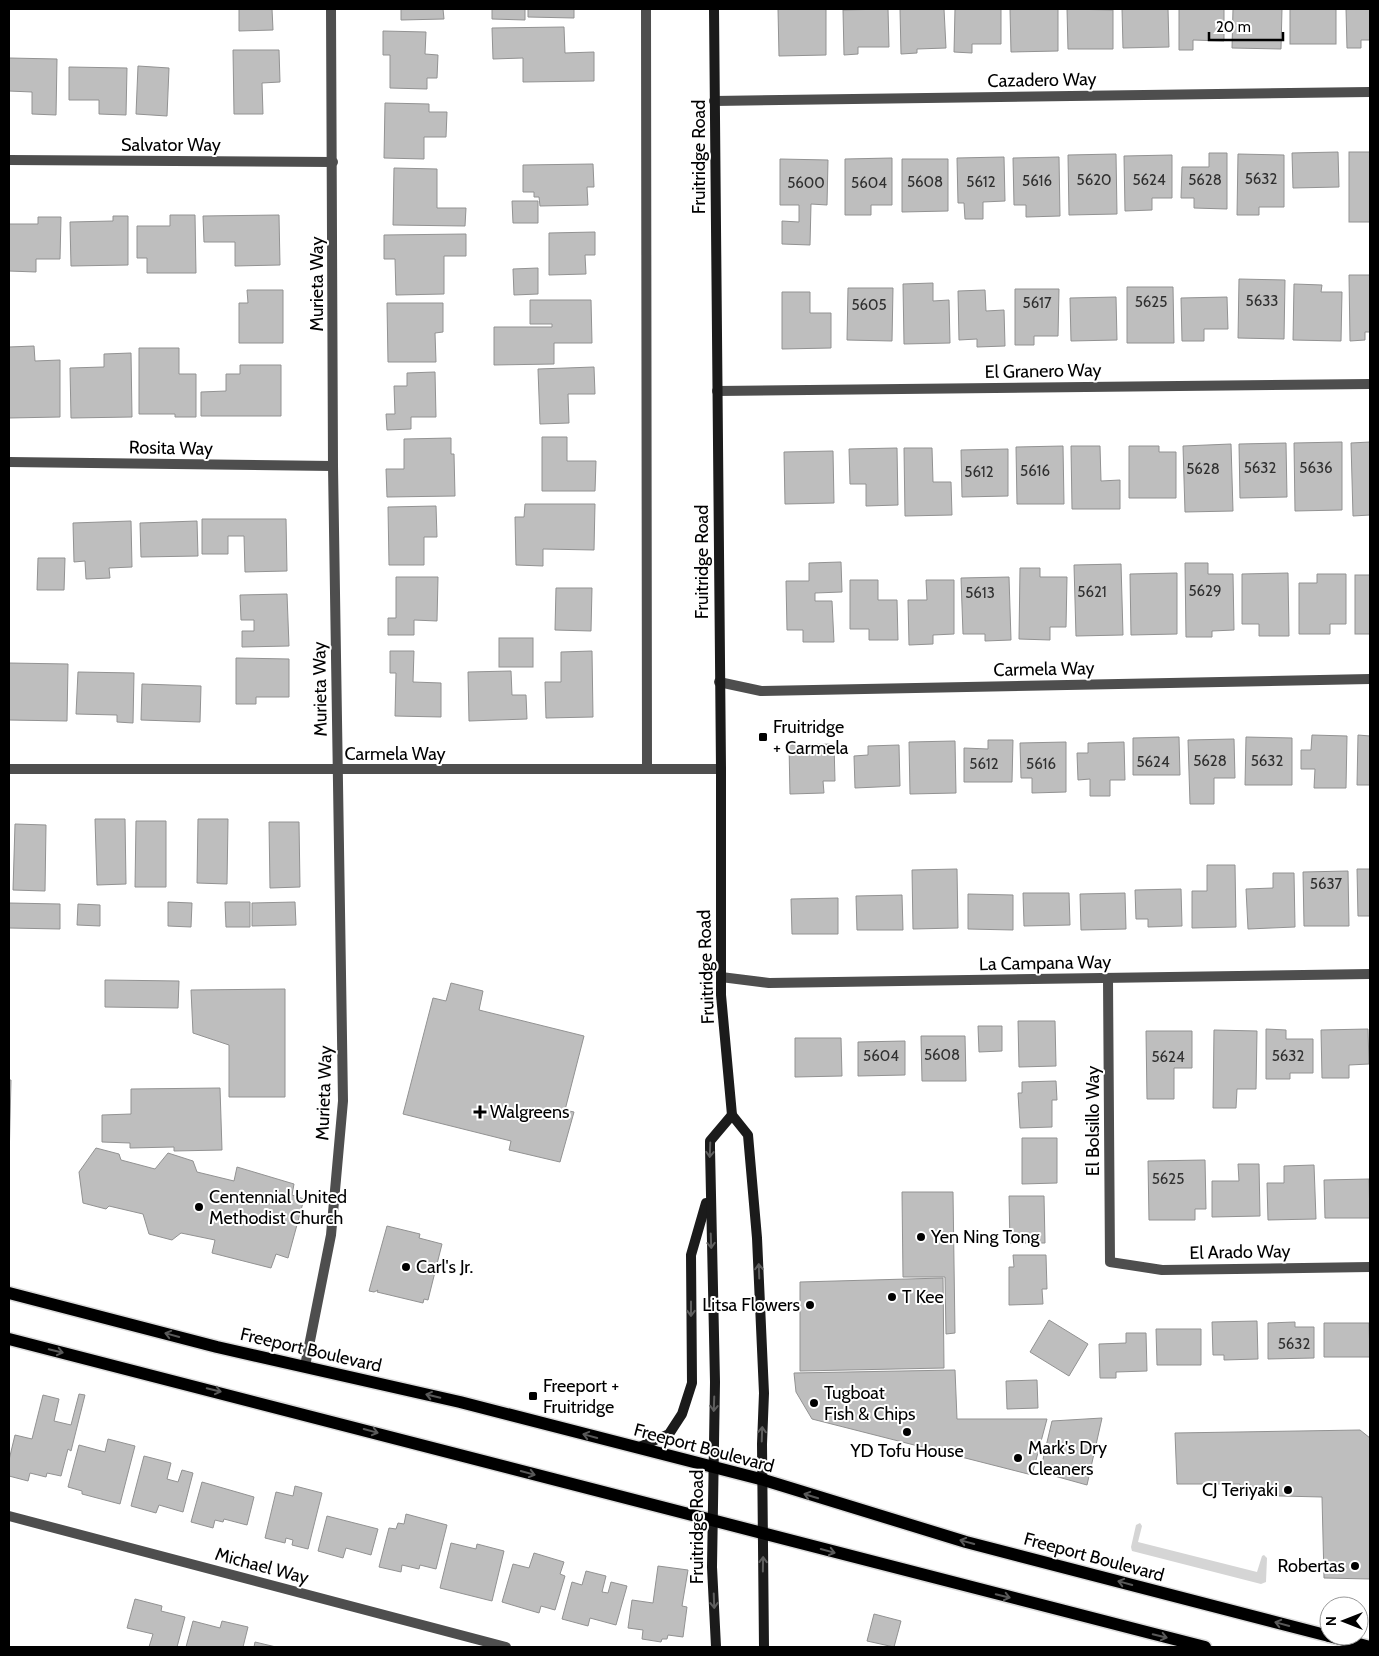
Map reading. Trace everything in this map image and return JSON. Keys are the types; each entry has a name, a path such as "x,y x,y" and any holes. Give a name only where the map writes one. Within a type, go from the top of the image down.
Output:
{"main road":[{"name":"Fruitridge Road","path":"714,9 716,391 721,769 721,977 732,1115 710,1141 709,1193 715,1382 712,1521 716,1647"},
{"path":"732,1115 748,1136 753,1178 764,1393 762,1444 764,1480 764,1647"},
{"path":"637,1448 669,1434 682,1414 692,1383 691,1255 709,1193"},
{"name":"Freeport Boulevard","path":"9,1293 218,1347 460,1402 764,1480 966,1542 1319,1633"},
{"path":"9,1339 300,1412 764,1535 1205,1647"}],"street":[{"name":"Murieta Way","path":"304,1366 331,1235 343,1101 333,466 331,9"},
{"path":"646,9 647,769"},
{"name":"Cazadero Way","path":"714,101 1370,92"},
{"name":"Salvator Way","path":"9,160 333,162"},
{"name":"El Granero Way","path":"716,391 1370,384"},
{"name":"Rosita Way","path":"9,462 333,466"},
{"name":"Carmela Way","path":"719,682 761,691 1370,679"},
{"name":"Carmela Way","path":"9,770 721,769"},
{"name":"La Campana Way","path":"721,977 764,983 1370,974"},
{"name":"El Bolsillo Way","path":"1108,979 1110,1262"},
{"name":"El Arado Way","path":"1110,1262 1162,1270 1370,1267"},
{"name":"Michael Way","path":"9,1516 506,1647"}],"shaded area":[{"path":"1140,1523 1142,1526 1138,1542 1257,1572 1264,1555 1267,1558 1266,1582 1261,1584 1132,1551 1131,1547 1136,1525"}],"building":[{"path":"239,9 272,9 273,30 239,31"},
{"path":"401,9 443,9 444,19 401,20"},
{"path":"492,9 525,9 525,20 492,19"},
{"path":"528,9 574,9 574,18 528,17"},
{"path":"778,9 826,9 826,55 779,56"},
{"path":"888,9 889,47 858,47 858,54 844,55 843,10"},
{"path":"900,9 944,9 946,48 917,49 917,53 901,54"},
{"path":"955,9 1001,9 1001,44 972,44 972,53 954,52"},
{"path":"1010,9 1058,9 1058,51 1011,52"},
{"path":"1067,9 1113,10 1113,49 1068,49"},
{"path":"1122,9 1168,9 1169,47 1123,48"},
{"path":"1179,9 1224,9 1224,41 1193,40 1193,50 1179,50"},
{"path":"1233,9 1282,9 1281,49 1232,48"},
{"path":"1290,9 1336,9 1336,44 1290,44"},
{"path":"1346,9 1370,9 1370,40 1361,40 1361,48 1347,48"},
{"path":"564,27 565,53 594,52 594,81 523,82 523,58 493,59 492,28"},
{"path":"383,31 426,32 425,54 438,55 437,78 427,78 427,89 390,88 390,55 383,55"},
{"path":"233,50 279,50 280,82 262,83 263,114 234,114"},
{"path":"9,58 57,59 56,115 32,114 32,92 9,91"},
{"path":"138,66 169,68 167,116 136,114"},
{"path":"69,67 127,68 126,115 99,114 99,100 69,100"},
{"path":"385,103 429,104 429,112 447,112 446,137 424,137 424,159 384,158"},
{"path":"1338,152 1339,187 1293,188 1292,153"},
{"path":"1349,152 1370,152 1370,222 1349,222"},
{"path":"1209,153 1227,153 1227,209 1194,208 1194,198 1181,198 1182,167 1209,167"},
{"path":"1116,154 1117,214 1069,215 1068,155"},
{"path":"1238,154 1284,155 1284,207 1259,207 1259,215 1237,215"},
{"path":"1172,155 1172,198 1152,198 1152,210 1125,211 1124,156"},
{"path":"1004,157 1005,201 983,202 983,219 965,219 964,203 958,203 957,158"},
{"path":"1059,157 1060,216 1026,217 1026,205 1014,205 1013,158"},
{"path":"892,158 892,205 871,205 871,215 845,215 845,159"},
{"path":"780,159 828,160 827,205 811,204 810,245 782,244 782,221 799,222 799,205 780,205"},
{"path":"902,159 948,159 948,211 902,212"},
{"path":"593,164 594,187 587,187 588,205 540,206 539,197 534,197 534,192 523,192 523,165"},
{"path":"394,168 437,169 437,208 466,208 465,226 393,225"},
{"path":"512,201 538,201 538,223 513,223"},
{"path":"170,215 195,215 196,273 147,273 147,258 137,258 137,226 170,226"},
{"path":"279,215 280,265 235,266 235,242 204,242 203,216"},
{"path":"113,216 128,216 128,265 71,266 70,222 113,221"},
{"path":"38,217 61,217 60,259 36,259 36,272 9,271 9,224 38,224"},
{"path":"595,232 595,255 585,255 586,274 549,275 549,233"},
{"path":"466,234 466,256 444,256 444,294 396,295 395,259 384,259 384,235"},
{"path":"538,268 538,294 514,295 513,269"},
{"path":"1349,275 1370,275 1370,332 1365,332 1365,340 1350,341"},
{"path":"1239,279 1285,280 1284,339 1238,338"},
{"path":"933,283 933,301 949,300 950,343 904,344 903,284"},
{"path":"1294,284 1322,285 1321,292 1342,292 1341,341 1293,340"},
{"path":"1127,287 1173,287 1174,343 1127,343"},
{"path":"848,288 893,288 892,341 847,340"},
{"path":"1015,289 1059,289 1058,336 1034,336 1034,345 1015,345"},
{"path":"247,290 283,290 283,343 239,343 239,303 248,303"},
{"path":"985,290 986,311 1004,310 1005,346 977,347 977,339 959,340 958,291"},
{"path":"782,292 810,292 810,313 831,313 831,348 782,349"},
{"path":"1116,297 1117,340 1071,341 1070,298"},
{"path":"1227,297 1228,329 1204,329 1204,341 1182,341 1181,298"},
{"path":"530,300 591,300 592,343 554,343 554,364 494,365 494,327 552,327 552,324 530,324"},
{"path":"387,303 443,303 443,332 435,333 436,362 388,362"},
{"path":"34,346 35,361 60,360 60,417 9,418 9,347"},
{"path":"139,348 179,348 179,374 196,374 196,417 175,417 175,414 139,414"},
{"path":"131,353 132,417 71,418 70,368 104,367 104,354"},
{"path":"240,365 281,365 281,416 201,416 201,392 226,391 226,374 240,374"},
{"path":"594,367 595,394 568,394 569,423 540,424 538,369"},
{"path":"435,372 436,417 411,417 411,429 387,430 386,414 395,414 394,386 407,386 407,373"},
{"path":"542,437 567,437 567,461 596,461 595,491 542,491"},
{"path":"451,438 451,454 454,454 455,496 387,497 386,469 404,469 404,439"},
{"path":"1342,442 1342,510 1295,511 1294,443"},
{"path":"1370,442 1370,515 1353,516 1351,443"},
{"path":"1286,443 1287,497 1240,498 1239,444"},
{"path":"1231,444 1233,511 1185,512 1183,446"},
{"path":"1063,446 1064,504 1017,504 1016,447"},
{"path":"1071,446 1100,446 1101,481 1120,480 1120,509 1072,509"},
{"path":"1129,446 1159,446 1159,452 1176,452 1176,498 1129,498"},
{"path":"897,448 898,505 866,506 866,484 850,484 849,449"},
{"path":"904,448 932,448 933,482 951,482 952,515 905,516"},
{"path":"1008,449 1008,496 962,497 961,450"},
{"path":"833,451 834,503 785,504 784,452"},
{"path":"525,504 595,504 594,550 543,549 543,566 516,565 515,517 524,517"},
{"path":"436,506 437,537 424,537 424,565 389,565 388,507"},
{"path":"202,519 286,519 287,571 245,572 244,536 228,536 228,554 202,554"},
{"path":"131,521 132,567 109,568 110,578 86,579 85,561 74,562 73,523"},
{"path":"197,521 198,556 141,557 140,523"},
{"path":"38,558 65,558 64,590 37,590"},
{"path":"841,562 842,592 815,593 815,601 832,601 834,642 803,642 803,630 787,630 786,581 809,581 809,563"},
{"path":"1185,563 1208,563 1208,574 1233,574 1234,630 1212,631 1212,637 1186,637"},
{"path":"1121,564 1123,635 1076,636 1074,565"},
{"path":"1020,568 1040,568 1040,577 1067,577 1066,627 1050,627 1050,640 1019,639"},
{"path":"1177,573 1177,634 1131,635 1130,574"},
{"path":"1288,573 1289,636 1259,636 1259,624 1242,624 1242,574"},
{"path":"1317,574 1346,574 1346,624 1330,624 1330,634 1299,634 1299,583 1317,583"},
{"path":"1355,575 1370,575 1370,634 1355,634"},
{"path":"396,577 438,577 437,621 414,620 414,635 388,635 388,618 396,618"},
{"path":"1009,577 1011,640 985,641 985,634 963,634 961,578"},
{"path":"850,580 878,580 878,600 897,600 898,640 869,640 869,629 850,629"},
{"path":"926,580 954,580 954,634 933,635 933,644 909,645 908,600 927,600"},
{"path":"556,588 592,588 591,631 555,630"},
{"path":"287,594 289,646 242,647 242,631 254,631 254,620 241,620 240,595"},
{"path":"499,638 533,638 533,667 499,667"},
{"path":"390,651 414,651 413,682 441,683 441,717 395,716 396,673 390,673"},
{"path":"592,651 593,717 546,718 545,682 561,682 561,652"},
{"path":"236,658 289,659 289,697 256,697 256,704 236,704"},
{"path":"9,663 68,664 67,721 9,720"},
{"path":"511,671 512,695 526,695 527,719 469,721 468,672"},
{"path":"78,672 134,673 133,723 117,722 117,715 76,714"},
{"path":"142,684 201,686 200,722 141,720"},
{"path":"1312,735 1347,736 1346,788 1314,788 1315,769 1301,769 1301,750 1311,750"},
{"path":"1358,735 1370,736 1370,785 1357,785"},
{"path":"1179,737 1180,775 1133,775 1133,738"},
{"path":"1246,737 1292,738 1292,785 1245,785"},
{"path":"1234,739 1235,778 1214,778 1214,804 1190,804 1188,740"},
{"path":"988,740 1013,740 1012,782 964,782 964,748 988,749"},
{"path":"955,741 956,793 910,794 909,742"},
{"path":"1066,742 1066,792 1032,793 1032,778 1021,778 1020,743"},
{"path":"1124,742 1125,780 1110,780 1110,796 1090,796 1090,779 1078,780 1077,753 1088,753 1088,743"},
{"path":"834,744 835,781 823,781 824,793 790,794 789,745"},
{"path":"899,745 900,786 855,788 854,756 868,755 868,746"},
{"path":"95,819 125,819 126,884 97,885"},
{"path":"198,819 228,819 227,884 197,883"},
{"path":"136,821 166,821 166,887 135,887"},
{"path":"269,822 299,822 300,887 270,888"},
{"path":"15,824 46,825 45,891 13,890"},
{"path":"1207,865 1235,865 1236,927 1192,928 1192,891 1207,891"},
{"path":"957,869 958,928 913,929 912,870"},
{"path":"1357,869 1370,869 1370,916 1358,916"},
{"path":"1348,871 1349,926 1304,926 1303,872"},
{"path":"1273,873 1294,873 1295,927 1248,929 1246,889 1273,888"},
{"path":"1181,889 1182,926 1148,927 1148,919 1136,919 1135,890"},
{"path":"1023,893 1069,893 1070,925 1024,926"},
{"path":"1125,893 1126,929 1081,930 1080,894"},
{"path":"968,894 1013,895 1013,930 968,929"},
{"path":"902,895 903,930 857,930 856,896"},
{"path":"838,898 838,934 792,934 791,899"},
{"path":"168,902 192,903 191,927 168,926"},
{"path":"225,902 250,902 250,927 226,927"},
{"path":"295,902 296,925 252,926 252,903"},
{"path":"9,903 60,904 60,929 9,928"},
{"path":"78,904 100,905 100,926 77,925"},
{"path":"105,980 179,981 178,1008 105,1007"},
{"name":"Walgreens","path":"451,983 483,991 479,1010 584,1036 565,1110 574,1112 560,1162 509,1150 511,1141 403,1114 433,998 446,1001"},
{"path":"285,989 285,1097 229,1097 229,1045 193,1033 191,990"},
{"path":"1018,1021 1055,1021 1056,1066 1019,1067"},
{"path":"978,1026 1002,1026 1002,1051 979,1052"},
{"path":"1266,1029 1286,1030 1286,1039 1313,1039 1313,1073 1290,1073 1290,1079 1266,1079"},
{"path":"1368,1029 1369,1064 1349,1065 1349,1078 1322,1078 1321,1030"},
{"path":"1214,1030 1257,1031 1256,1089 1237,1089 1236,1108 1213,1108"},
{"path":"1146,1031 1192,1031 1192,1068 1174,1068 1174,1099 1147,1099"},
{"path":"921,1036 965,1036 966,1081 922,1081"},
{"path":"795,1038 841,1038 842,1076 795,1077"},
{"path":"905,1041 905,1075 858,1076 858,1042"},
{"path":"9,1080 11,1080 9,1162"},
{"path":"1056,1081 1057,1100 1052,1100 1052,1127 1020,1128 1018,1093 1022,1093 1022,1082"},
{"path":"220,1088 222,1150 174,1151 174,1147 130,1148 130,1143 102,1142 102,1115 131,1114 131,1089"},
{"path":"1022,1138 1057,1138 1057,1183 1022,1184"},
{"path":"96,1148 119,1154 121,1160 155,1169 168,1153 193,1161 197,1172 234,1181 237,1167 294,1184 292,1195 304,1199 288,1258 276,1254 271,1268 212,1253 215,1240 181,1233 172,1240 149,1234 143,1214 109,1206 106,1209 83,1203 79,1172"},
{"path":"1205,1160 1206,1209 1195,1209 1195,1220 1149,1220 1148,1161"},
{"path":"1238,1164 1259,1164 1260,1216 1212,1217 1212,1181 1239,1181"},
{"path":"1314,1165 1316,1219 1268,1220 1267,1183 1284,1183 1284,1166"},
{"path":"1369,1179 1370,1218 1325,1218 1324,1180"},
{"path":"902,1192 953,1192 955,1333 946,1334 945,1277 903,1277"},
{"path":"1009,1196 1044,1196 1045,1243 1010,1243"},
{"name":"Carl's Jr.","path":"387,1226 420,1234 419,1238 442,1244 428,1300 424,1299 423,1303 377,1292 378,1290 374,1292 369,1291"},
{"path":"1013,1255 1046,1255 1047,1289 1042,1289 1043,1304 1009,1305 1009,1267 1014,1267"},
{"path":"943,1278 944,1368 800,1371 800,1282"},
{"path":"1049,1320 1088,1344 1069,1376 1030,1352"},
{"path":"1257,1321 1258,1359 1224,1360 1224,1355 1213,1355 1212,1322"},
{"path":"1295,1322 1295,1327 1314,1327 1314,1358 1268,1359 1268,1323"},
{"path":"1324,1323 1369,1323 1370,1357 1324,1357"},
{"path":"1156,1329 1201,1329 1201,1365 1157,1365"},
{"path":"1126,1333 1146,1333 1147,1371 1116,1372 1116,1378 1100,1378 1099,1344 1126,1343"},
{"path":"955,1370 957,1419 1047,1419 1032,1475 812,1419 796,1392 794,1373"},
{"path":"1037,1380 1038,1408 1007,1409 1006,1381"},
{"path":"79,1394 85,1395 71,1451 68,1449 61,1476 47,1473 46,1477 30,1473 28,1481 9,1476 9,1460 15,1435 32,1439 43,1395 59,1399 54,1421 71,1425"},
{"path":"1102,1418 1087,1485 1040,1472 1052,1421"},
{"path":"1360,1430 1370,1438 1370,1579 1324,1578 1322,1497 1240,1495 1240,1484 1177,1484 1175,1433"},
{"path":"108,1439 135,1446 120,1504 82,1494 82,1491 68,1487 79,1445 105,1452"},
{"path":"144,1456 171,1463 167,1479 178,1482 182,1470 193,1473 183,1512 159,1505 156,1513 131,1506"},
{"path":"202,1482 254,1497 247,1525 224,1519 223,1522 215,1520 213,1528 191,1522"},
{"path":"295,1486 322,1493 308,1549 292,1545 293,1540 286,1538 285,1543 265,1538 276,1492 293,1496"},
{"path":"406,1514 447,1525 436,1569 420,1565 419,1569 402,1565 401,1572 379,1567 389,1528 396,1529 398,1523 404,1524"},
{"path":"327,1516 378,1529 371,1555 346,1548 343,1558 318,1551"},
{"path":"451,1543 476,1549 477,1544 504,1551 492,1601 440,1588"},
{"path":"534,1553 564,1562 560,1574 565,1576 555,1610 541,1606 539,1613 502,1602 513,1564 529,1568"},
{"path":"658,1566 688,1570 682,1606 687,1607 683,1637 668,1635 667,1639 662,1639 661,1642 642,1639 643,1630 628,1628 632,1600 653,1603"},
{"path":"586,1571 606,1576 602,1592 608,1593 611,1582 627,1586 616,1625 590,1618 588,1626 562,1619 572,1582 582,1585"},
{"path":"135,1599 162,1606 161,1611 185,1617 177,1647 149,1647 153,1634 127,1628"},
{"path":"874,1614 901,1621 894,1647 867,1641"},
{"path":"193,1621 220,1628 222,1621 248,1627 243,1647 186,1647"},
{"path":"255,1642 276,1647 254,1647"}],"place":[{"name":"Fruitridge + Carmela","path":"763,737"},
{"name":"Walgreens","path":"480,1112"},
{"name":"Centennial United Methodist Church","path":"199,1207"},
{"name":"Yen Ning Tong","path":"921,1237"},
{"name":"Carl's Jr.","path":"406,1267"},
{"name":"T Kee","path":"892,1297"},
{"name":"Litsa Flowers","path":"810,1305"},
{"name":"Freeport + Fruitridge","path":"533,1396"},
{"name":"Tugboat Fish & Chips","path":"814,1403"},
{"name":"YD Tofu House","path":"907,1432"},
{"name":"Mark's Dry Cleaners","path":"1018,1458"},
{"name":"CJ Teriyaki","path":"1288,1490"},
{"name":"Robertas","path":"1355,1566"}]}
